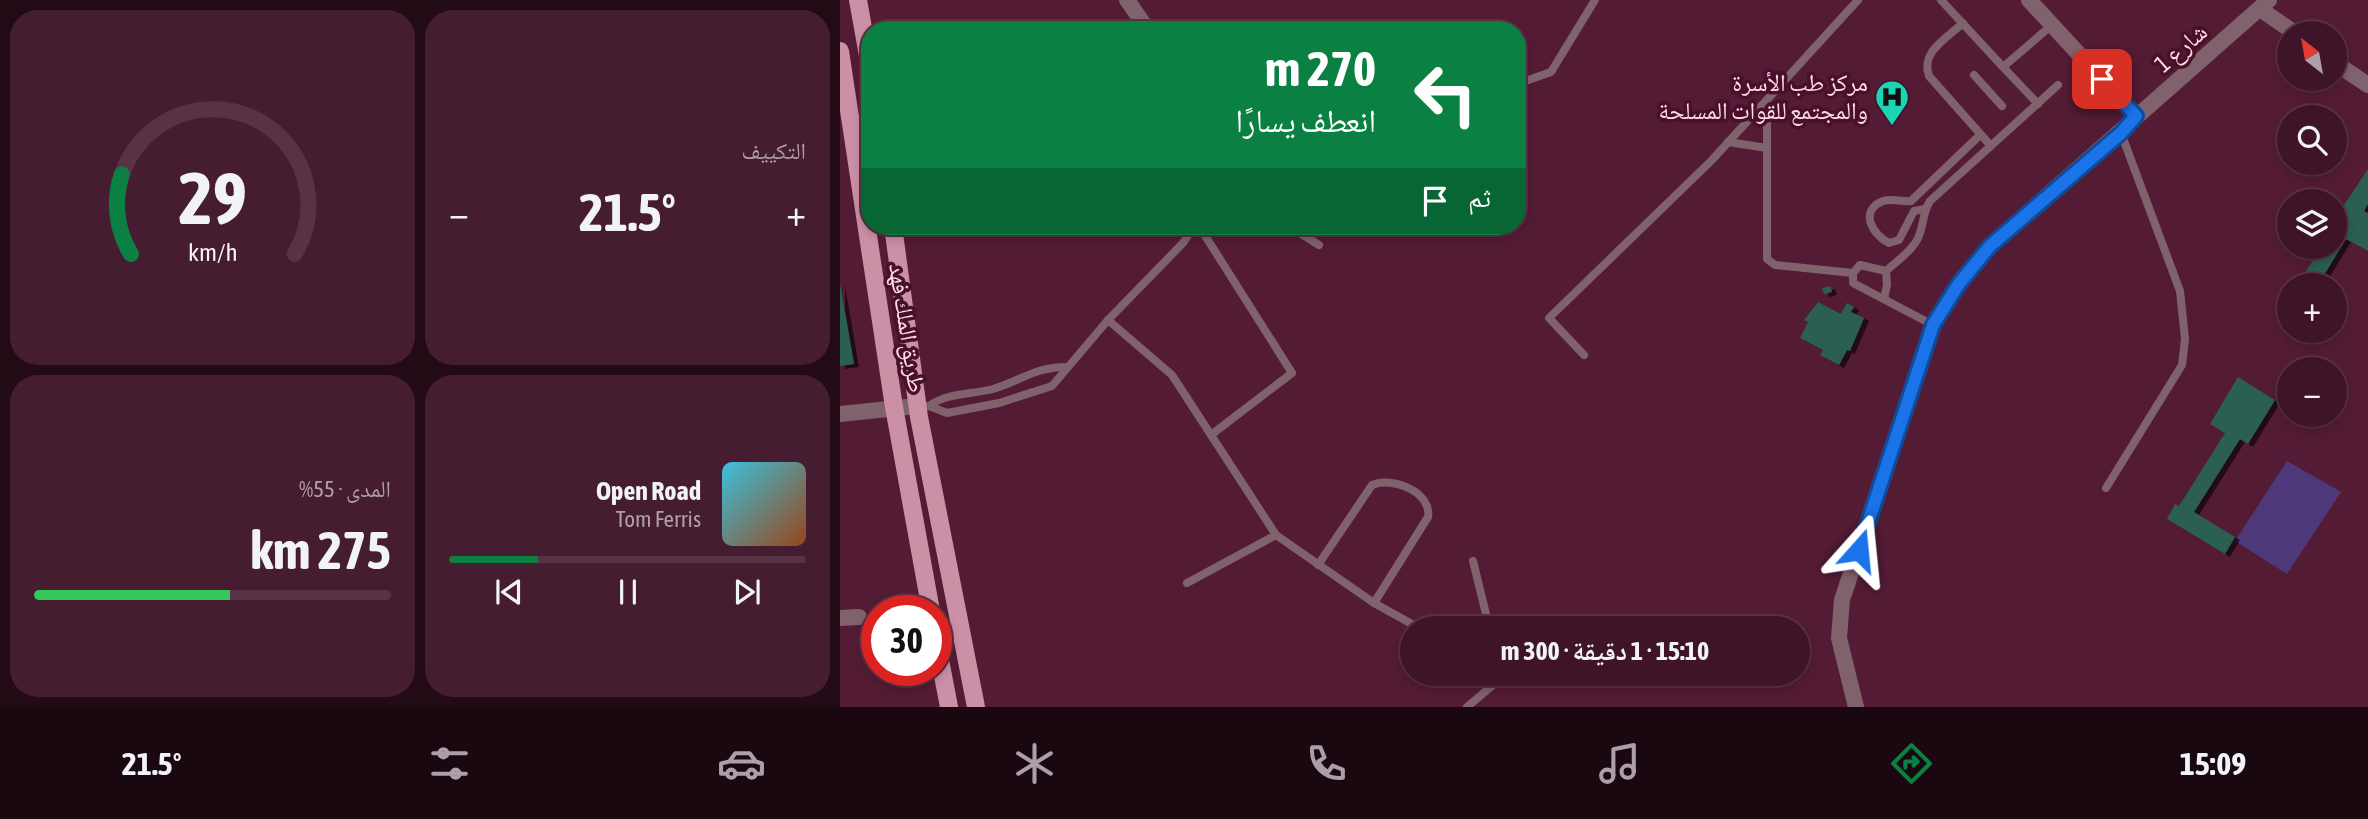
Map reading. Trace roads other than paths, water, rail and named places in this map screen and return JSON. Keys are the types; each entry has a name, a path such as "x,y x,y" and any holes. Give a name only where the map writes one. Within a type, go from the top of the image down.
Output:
{"main road":[{"path":"858,0 862,21"},
{"name":"طريق الملك فهد","path":"841,59 861,190"},
{"name":"طريق الملك فهد","path":"868,235 894,407 928,595"},
{"name":"طريق الملك فهد","path":"894,235 976,707"},
{"path":"945,686 949,707"}],"street":[{"path":"1127,0 1142,21"},
{"path":"2029,0 2136,116"},
{"path":"2265,5 2282,21"},
{"name":"شارع 1","path":"1856,707 1839,638 1842,600 1933,325 1958,285 1990,246 2265,5"},
{"path":"2347,70 2368,85"},
{"path":"840,414 923,406"},
{"path":"840,618 859,617"}],"lane":[{"path":"1526,81 1550,72 1595,0"},
{"path":"1584,355 1549,318 1728,142 1858,0"},
{"path":"1941,0 2038,104"},
{"path":"1963,23 1927,56 1925,66 1929,76 1990,146"},
{"path":"2003,66 2052,25"},
{"path":"1974,75 2003,106"},
{"path":"1980,135 1911,201 1881,202 1871,210 1869,223 1876,236 1889,243 1899,240 1914,211 1925,209 2058,85"},
{"path":"1758,111 1767,123 1767,259 1774,265 1853,274"},
{"path":"2106,488 2182,365 2185,339 2180,291 2121,133"},
{"path":"1728,142 1767,148"},
{"path":"1884,299 1886,271 1907,252 1920,234 1925,209"},
{"path":"923,406 947,413 999,402 1052,386 1108,320 1190,235"},
{"path":"1203,235 1292,373 1211,435"},
{"path":"1303,235 1319,245"},
{"path":"1886,271 1860,265 1853,274 1853,283 1933,325"},
{"path":"1108,320 1172,375 1276,536 1374,603 1400,617"},
{"path":"923,406 943,396 993,388 1043,367 1068,367"},
{"path":"993,388 999,402"},
{"path":"1318,565 1372,485 1383,480 1394,481 1424,499 1429,509 1428,517 1374,603"},
{"path":"1187,583 1276,536"},
{"path":"1473,561 1487,616"},
{"path":"1467,707 1492,686"}],"place":[{"name":"مركز طب الأسرة والمجتمع للقوات المسلحة","path":"1892,127"}]}
